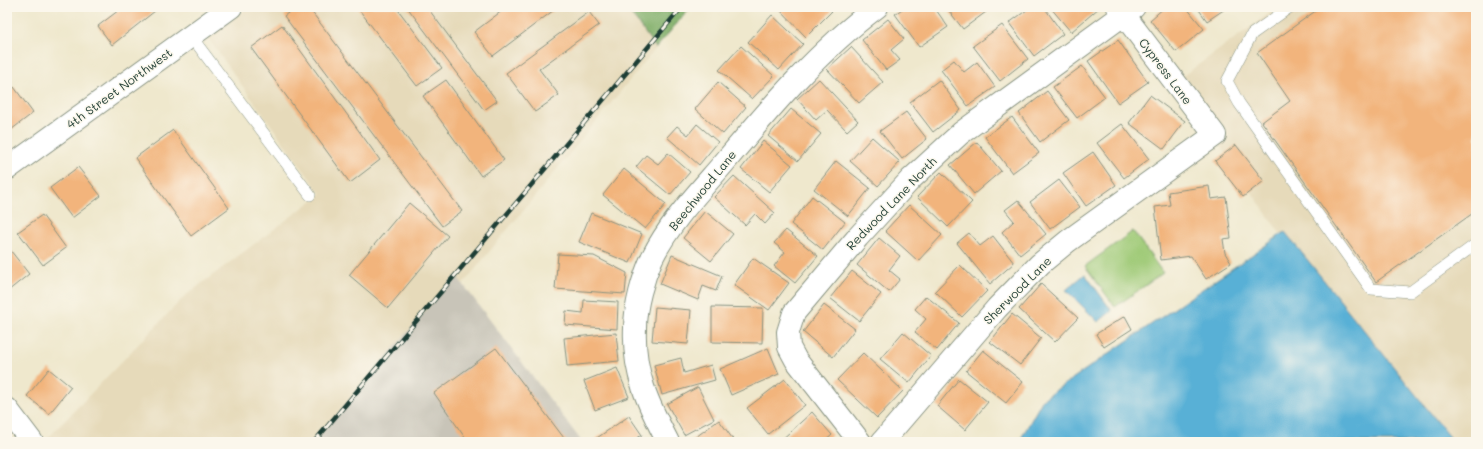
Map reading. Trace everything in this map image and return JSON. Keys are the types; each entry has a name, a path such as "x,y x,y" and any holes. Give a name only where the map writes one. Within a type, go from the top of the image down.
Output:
{"street":[{"name":"4th Street Northwest","path":"7,169 231,7"},
{"name":"Beechwood Lane","path":"668,442 650,407 637,370 635,328 640,291 652,258 677,218 777,101 815,60 877,7"},
{"name":"Cypress Lane","path":"1125,10 1215,134"},
{"name":"Redwood Lane North","path":"860,442 796,360 789,347 788,332 794,313 858,236 906,184 961,133 1125,10"},
{"name":"Sherwood Lane","path":"882,442 997,308 1040,264 1068,241 1215,134"},
{"path":"7,409 32,442"}],"lane":[{"path":"1290,7 1252,34 1227,81 1239,103 1371,289 1410,292 1476,244"},
{"path":"191,36 310,195"}],"shaded area":[{"path":"249,7 626,7 656,48 463,284 456,276 314,442 47,442 46,440 185,296 321,194 207,37"},
{"path":"1278,7 1476,7 1476,442 1454,442 1285,232 1281,235 1176,81"},
{"path":"456,275 582,442 314,442"}],"green space":[{"path":"626,7 691,7 656,48"},
{"path":"1133,231 1163,273 1115,307 1085,266"}],"water":[{"path":"1285,232 1454,442 1019,442 1043,399"},
{"path":"1085,274 1112,311 1098,322 1066,290"}],"building":[{"path":"123,7 160,7 112,45 98,26"},
{"path":"296,7 308,7 462,211 442,226 284,16"},
{"path":"357,7 396,7 442,68 417,86"},
{"path":"407,7 427,7 497,101 484,110"},
{"path":"507,7 558,7 493,56 474,32"},
{"path":"777,7 827,7 832,11 806,37"},
{"path":"905,7 934,7 948,27 919,47 895,14"},
{"path":"946,7 988,7 990,9 963,29"},
{"path":"1031,7 1044,7 1063,34 1034,56 1009,23"},
{"path":"1050,7 1100,7 1071,32"},
{"path":"1165,7 1186,7 1204,29 1176,52 1150,20"},
{"path":"1197,7 1228,7 1207,21"},
{"path":"1321,7 1476,7 1476,211 1376,282 1262,122 1290,101 1257,53"},
{"path":"589,12 599,25 539,69 559,95 535,112 506,73"},
{"path":"772,15 803,44 779,70 748,42"},
{"path":"888,19 904,39 891,50 900,60 886,70 862,40"},
{"path":"282,25 380,160 350,183 251,48"},
{"path":"1002,25 1028,59 1000,81 973,46"},
{"path":"1118,40 1148,82 1118,103 1088,61"},
{"path":"741,46 774,76 752,99 719,70"},
{"path":"851,47 883,82 859,103 827,69"},
{"path":"954,60 964,72 977,62 995,87 968,106 941,70"},
{"path":"1082,66 1105,97 1077,118 1053,87"},
{"path":"819,79 858,121 847,131 827,110 816,120 797,99"},
{"path":"446,80 504,160 481,176 423,96"},
{"path":"939,80 961,110 933,132 910,102"},
{"path":"718,82 746,107 723,134 695,109"},
{"path":"14,87 33,113 7,133 7,92"},
{"path":"1047,91 1069,120 1040,142 1019,113"},
{"path":"1150,95 1185,121 1164,149 1129,123"},
{"path":"791,109 821,134 798,161 768,136"},
{"path":"906,112 927,139 902,159 880,131"},
{"path":"1012,117 1039,153 1012,173 985,137"},
{"path":"697,124 718,142 699,165 667,137 677,126 688,135"},
{"path":"1122,124 1149,159 1124,178 1097,143"},
{"path":"173,130 229,208 191,236 135,158"},
{"path":"872,137 900,162 878,186 850,161"},
{"path":"763,141 792,165 769,192 741,169"},
{"path":"977,142 1001,171 974,194 950,165"},
{"path":"1236,145 1264,181 1243,197 1215,161"},
{"path":"1093,152 1116,185 1086,206 1063,173"},
{"path":"668,153 690,172 670,195 636,167 646,155 658,164"},
{"path":"836,161 870,188 848,216 814,189"},
{"path":"78,167 101,196 72,218 50,188"},
{"path":"624,169 666,204 645,229 603,195"},
{"path":"941,172 972,202 948,227 917,197"},
{"path":"734,176 775,213 765,224 755,214 745,225 714,197"},
{"path":"1059,180 1080,207 1050,229 1030,202"},
{"path":"1209,186 1211,199 1226,197 1231,238 1223,239 1225,253 1231,263 1206,279 1191,256 1161,260 1155,207 1170,205 1168,192"},
{"path":"812,196 845,222 823,250 791,224"},
{"path":"1018,200 1046,234 1020,255 1002,232 1014,221 1005,210"},
{"path":"409,203 448,236 388,308 349,275"},
{"path":"909,205 942,235 918,261 885,231"},
{"path":"705,211 733,234 711,261 683,238"},
{"path":"591,213 642,234 630,263 579,242"},
{"path":"42,215 66,248 43,265 18,232"},
{"path":"786,230 818,256 795,283 774,266 785,252 774,243"},
{"path":"969,233 980,246 993,236 1014,263 990,284 957,243"},
{"path":"879,238 900,256 889,270 900,279 889,292 857,265"},
{"path":"7,246 29,274 8,291 7,289"},
{"path":"558,254 594,256 627,273 625,294 555,289"},
{"path":"672,255 722,276 716,291 703,286 698,300 660,284"},
{"path":"753,258 789,283 769,310 734,285"},
{"path":"960,265 987,291 962,317 935,291"},
{"path":"852,271 881,294 859,321 830,298"},
{"path":"1041,284 1078,318 1055,342 1019,309"},
{"path":"926,296 959,323 937,350 915,332 926,319 915,309"},
{"path":"584,300 618,302 617,329 565,325 566,311 583,313"},
{"path":"824,305 855,329 833,357 803,332"},
{"path":"655,307 691,310 688,344 652,341"},
{"path":"712,307 763,308 762,343 712,342"},
{"path":"1012,314 1041,338 1020,365 990,342"},
{"path":"1125,316 1132,329 1104,347 1096,334"},
{"path":"903,332 931,356 909,383 880,359"},
{"path":"616,333 619,361 567,366 564,338"},
{"path":"496,348 567,442 468,442 434,393"},
{"path":"768,348 779,374 731,395 720,369"},
{"path":"983,350 1023,382 1006,403 966,371"},
{"path":"863,353 903,391 877,418 837,380"},
{"path":"681,358 684,373 711,365 715,380 662,395 654,365"},
{"path":"617,368 629,397 595,410 584,381"},
{"path":"49,369 71,387 49,414 27,396"},
{"path":"785,379 805,405 768,434 747,408"},
{"path":"959,379 988,402 965,430 937,406"},
{"path":"698,387 714,419 684,435 667,404"},
{"path":"812,412 832,435 824,442 779,442"},
{"path":"629,416 642,435 631,442 591,442"},
{"path":"719,420 735,442 689,442"}],"railway":[{"path":"314,442 682,7"}]}
